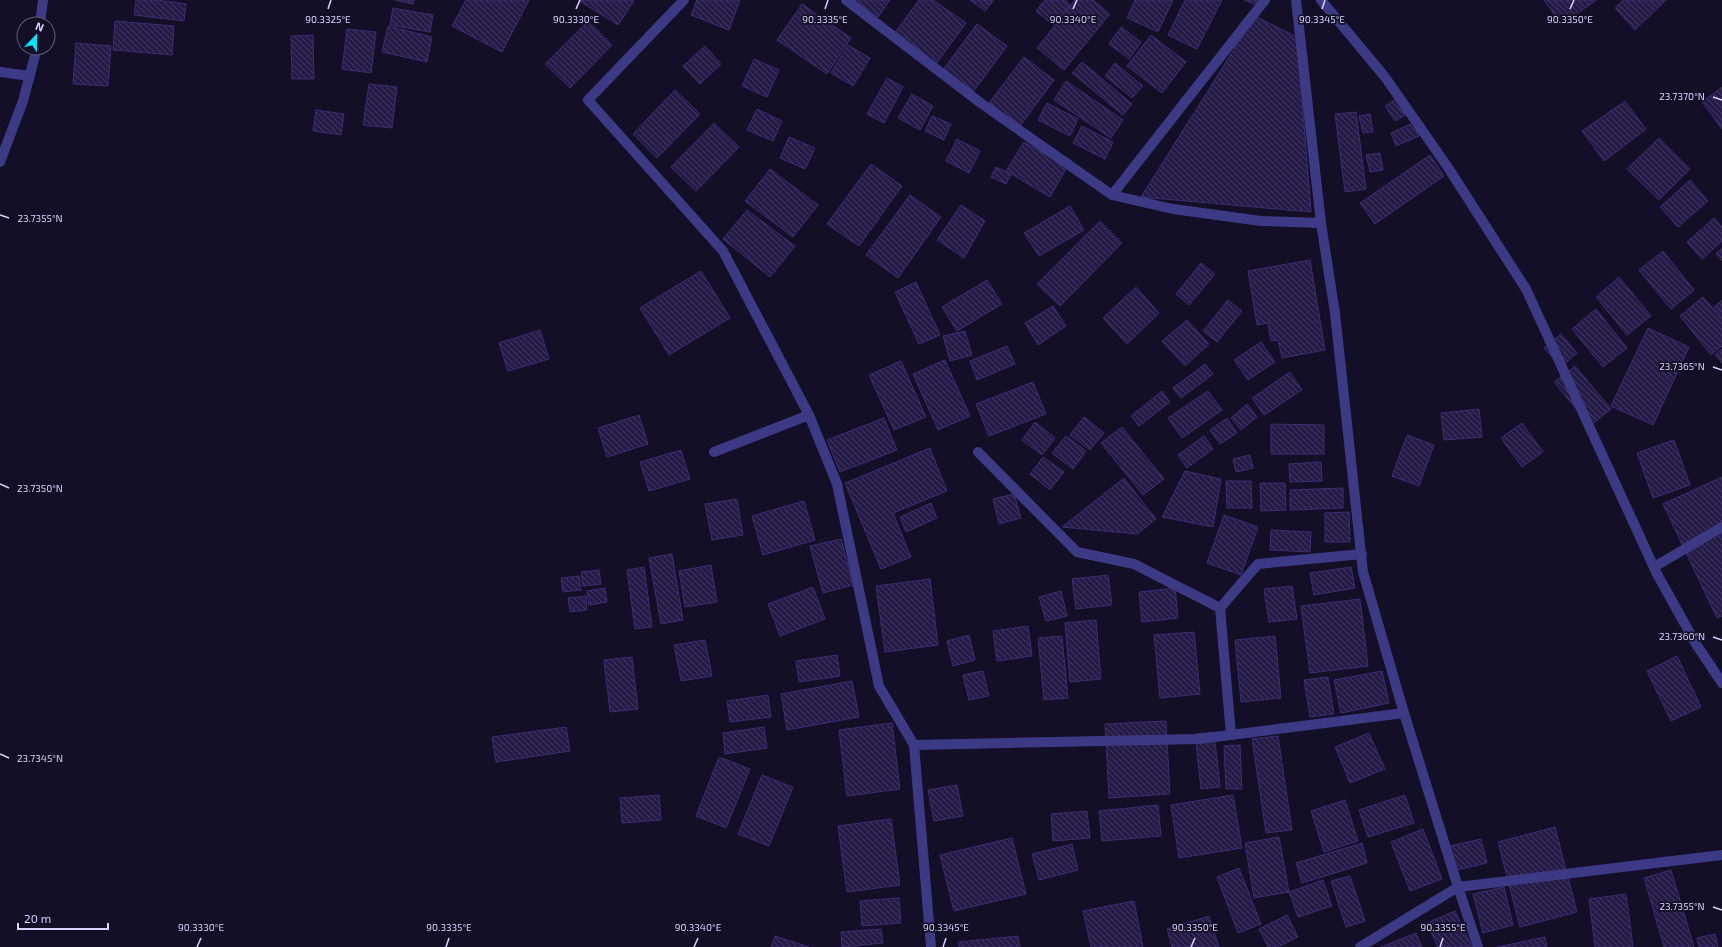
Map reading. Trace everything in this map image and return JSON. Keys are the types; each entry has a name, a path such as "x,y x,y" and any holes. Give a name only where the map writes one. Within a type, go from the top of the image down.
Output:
{"street":[{"path":"41,16 43,0"},
{"path":"684,0 588,100 723,251 809,415 836,484 879,686 914,745 931,947"},
{"path":"846,0 982,104 1112,195 1173,209 1261,221 1321,222"},
{"path":"1112,195 1265,0"},
{"path":"1296,0 1321,222 1335,313 1364,572 1404,713 1478,947"},
{"path":"1321,0 1385,77 1447,166 1526,289 1654,567 1696,644 1722,683"},
{"path":"0,162 23,101 35,56"},
{"path":"0,72 30,76"},
{"path":"714,452 809,415"},
{"path":"978,452 1077,552 1134,564 1220,608"},
{"path":"1654,567 1722,527"},
{"path":"1232,735 1220,608 1258,564 1362,554"},
{"path":"914,745 1199,739 1404,713"},
{"path":"1360,947 1458,887 1722,855"}],"building":[{"path":"136,0 157,0 186,4 184,21 134,15"},
{"path":"395,0 414,0 413,4"},
{"path":"466,0 529,0 502,52 452,26"},
{"path":"578,0 632,0 634,1 618,25"},
{"path":"697,0 740,0 729,30 691,15"},
{"path":"854,0 890,0 878,17"},
{"path":"919,0 933,0 966,23 936,64 894,34"},
{"path":"970,0 994,0 985,11"},
{"path":"1045,0 1065,0 1070,5 1053,25 1036,11"},
{"path":"1075,0 1093,0 1110,14 1064,70 1037,48"},
{"path":"1135,0 1173,0 1158,32 1127,18"},
{"path":"1185,0 1222,0 1197,49 1168,35"},
{"path":"1244,0 1258,0 1256,5"},
{"path":"1544,0 1596,0 1562,25"},
{"path":"1623,0 1666,0 1635,30 1615,8"},
{"path":"802,4 851,38 827,74 777,40"},
{"path":"393,8 433,15 430,32 390,25"},
{"path":"1255,16 1297,37 1311,212 1141,197"},
{"path":"115,21 174,26 172,55 113,50"},
{"path":"588,21 612,45 570,88 545,64"},
{"path":"977,24 1007,46 973,92 943,70"},
{"path":"388,26 432,37 427,62 382,52"},
{"path":"1121,27 1141,42 1129,59 1109,44"},
{"path":"347,29 376,32 371,73 342,69"},
{"path":"313,35 314,79 292,79 291,36"},
{"path":"1151,35 1186,62 1162,93 1127,66"},
{"path":"76,43 111,46 108,86 73,84"},
{"path":"848,45 870,58 853,86 831,73"},
{"path":"705,46 721,64 700,84 683,66"},
{"path":"1024,57 1054,80 1020,126 989,103"},
{"path":"754,59 779,70 767,97 742,86"},
{"path":"1082,62 1132,104 1123,115 1072,73"},
{"path":"1115,63 1143,86 1132,98 1105,76"},
{"path":"887,78 903,87 884,123 867,114"},
{"path":"1066,81 1123,120 1111,138 1054,100"},
{"path":"369,84 397,87 392,128 363,125"},
{"path":"1722,87 1722,129 1702,102"},
{"path":"675,90 700,114 657,158 633,134"},
{"path":"912,94 933,106 920,130 898,118"},
{"path":"1396,99 1405,115 1395,121 1385,106"},
{"path":"1625,101 1646,129 1604,161 1582,131"},
{"path":"1047,103 1078,119 1070,136 1038,120"},
{"path":"757,109 782,121 773,141 747,130"},
{"path":"316,110 344,114 341,135 313,131"},
{"path":"1356,112 1366,189 1345,192 1335,114"},
{"path":"1370,114 1373,132 1363,133 1359,116"},
{"path":"932,116 951,124 944,140 925,131"},
{"path":"714,123 739,147 696,191 671,167"},
{"path":"1413,123 1419,136 1396,146 1391,133"},
{"path":"1082,126 1113,142 1105,159 1073,143"},
{"path":"789,137 815,148 805,169 780,158"},
{"path":"1659,138 1690,169 1659,200 1627,169"},
{"path":"957,139 980,151 969,173 946,161"},
{"path":"1024,142 1067,167 1050,197 1006,171"},
{"path":"1380,153 1383,170 1370,172 1366,155"},
{"path":"1430,155 1444,176 1375,224 1360,203"},
{"path":"871,164 902,186 859,246 827,224"},
{"path":"996,167 1011,174 1006,184 991,177"},
{"path":"770,169 818,205 793,237 745,201"},
{"path":"1690,180 1708,201 1678,227 1660,207"},
{"path":"910,195 941,217 898,278 866,255"},
{"path":"961,205 985,221 964,258 937,240"},
{"path":"1070,206 1084,230 1039,256 1024,233"},
{"path":"747,210 795,246 770,277 723,239"},
{"path":"1714,218 1722,227 1722,241 1702,259 1687,242"},
{"path":"1100,221 1122,243 1060,306 1037,284"},
{"path":"1722,248 1722,261 1716,254"},
{"path":"1663,251 1694,290 1671,309 1639,270"},
{"path":"1310,260 1325,350 1282,358 1278,340 1271,341 1268,323 1257,325 1248,271"},
{"path":"1201,263 1215,274 1189,305 1176,294"},
{"path":"701,271 730,318 669,355 640,308"},
{"path":"1619,277 1651,316 1627,335 1596,297"},
{"path":"987,280 1002,304 957,331 942,307"},
{"path":"916,282 940,335 919,344 895,292"},
{"path":"1136,287 1159,313 1127,344 1103,318"},
{"path":"1703,297 1722,319 1722,346 1711,355 1680,316"},
{"path":"1228,300 1242,311 1217,342 1203,331"},
{"path":"1722,300 1722,318 1713,308"},
{"path":"1053,306 1066,326 1038,345 1025,323"},
{"path":"1596,309 1627,348 1603,367 1572,329"},
{"path":"1187,320 1209,344 1185,366 1162,341"},
{"path":"1648,328 1689,347 1653,425 1611,406"},
{"path":"540,330 549,359 508,371 499,343"},
{"path":"965,331 972,355 950,361 943,336"},
{"path":"1561,334 1577,353 1561,367 1544,348"},
{"path":"1261,342 1275,362 1248,380 1234,360"},
{"path":"1007,346 1015,364 977,380 970,361"},
{"path":"1722,349 1722,363 1715,355"},
{"path":"945,360 970,416 938,430 913,374"},
{"path":"901,361 926,417 894,430 869,375"},
{"path":"1205,364 1213,374 1181,398 1173,388"},
{"path":"1575,366 1611,409 1590,426 1554,382"},
{"path":"1290,372 1302,390 1264,415 1252,398"},
{"path":"1033,382 1046,414 989,436 976,404"},
{"path":"1162,391 1170,402 1139,426 1131,416"},
{"path":"1208,391 1222,410 1182,438 1168,418"},
{"path":"1247,404 1257,417 1241,430 1231,418"},
{"path":"1479,409 1482,437 1444,440 1441,413"},
{"path":"639,415 648,444 607,457 598,428"},
{"path":"1084,417 1104,433 1090,450 1070,435"},
{"path":"884,418 897,450 840,472 827,440"},
{"path":"1227,418 1237,433 1220,444 1210,430"},
{"path":"1035,422 1055,438 1042,455 1022,440"},
{"path":"1522,423 1543,452 1522,467 1501,438"},
{"path":"1271,424 1324,425 1324,454 1271,454"},
{"path":"1122,427 1164,479 1143,495 1101,443"},
{"path":"1407,435 1434,445 1419,486 1392,476"},
{"path":"1066,436 1086,451 1073,469 1052,453"},
{"path":"1204,436 1213,449 1187,468 1178,455"},
{"path":"1674,440 1690,485 1653,498 1637,453"},
{"path":"930,448 947,491 893,513 911,557 881,569 845,483"},
{"path":"681,450 690,479 649,491 640,462"},
{"path":"1250,455 1253,468 1236,472 1233,459"},
{"path":"1043,457 1064,472 1050,490 1030,474"},
{"path":"1321,462 1322,481 1290,482 1289,464"},
{"path":"1185,471 1221,479 1213,527 1162,517"},
{"path":"1722,477 1722,616 1717,618 1663,504"},
{"path":"1124,478 1156,519 1137,534 1062,527"},
{"path":"1226,481 1251,481 1252,508 1227,508"},
{"path":"1260,483 1285,483 1286,510 1261,511"},
{"path":"1343,488 1343,508 1290,510 1290,490"},
{"path":"1014,494 1021,518 999,524 993,499"},
{"path":"737,499 743,535 712,540 705,504"},
{"path":"804,501 815,540 763,555 752,516"},
{"path":"931,503 937,518 906,532 900,517"},
{"path":"1349,512 1350,542 1325,542 1325,513"},
{"path":"1224,515 1258,527 1241,575 1207,563"},
{"path":"1271,530 1311,532 1310,552 1270,550"},
{"path":"841,539 853,585 823,593 810,546"},
{"path":"672,554 683,620 661,624 649,558"},
{"path":"711,565 717,602 685,607 679,571"},
{"path":"644,567 652,627 635,629 627,570"},
{"path":"1351,567 1355,588 1314,595 1310,573"},
{"path":"599,570 601,584 583,586 581,572"},
{"path":"1108,575 1112,605 1076,609 1072,579"},
{"path":"579,576 581,590 563,592 561,578"},
{"path":"930,579 938,645 885,652 876,586"},
{"path":"1292,586 1297,619 1269,622 1264,589"},
{"path":"813,587 825,619 780,636 768,604"},
{"path":"605,588 607,602 589,605 587,591"},
{"path":"1175,588 1178,618 1142,622 1139,592"},
{"path":"1061,591 1067,616 1046,621 1039,597"},
{"path":"586,596 587,610 570,612 568,598"},
{"path":"1360,599 1368,666 1310,673 1301,606"},
{"path":"1096,620 1101,679 1070,682 1065,623"},
{"path":"1028,626 1032,656 997,661 993,631"},
{"path":"1194,632 1200,694 1160,698 1154,635"},
{"path":"969,635 975,660 953,666 947,641"},
{"path":"1062,636 1068,698 1044,700 1038,638"},
{"path":"1275,636 1281,698 1241,702 1235,640"},
{"path":"705,640 712,676 681,681 674,645"},
{"path":"837,655 840,676 799,682 796,661"},
{"path":"1677,656 1701,707 1671,721 1647,671"},
{"path":"632,657 638,709 610,712 604,660"},
{"path":"983,671 989,696 969,700 963,675"},
{"path":"1382,671 1389,703 1341,713 1334,680"},
{"path":"1328,677 1334,714 1310,717 1304,680"},
{"path":"852,681 859,717 787,730 781,694"},
{"path":"768,695 771,717 730,722 727,701"},
{"path":"1166,721 1170,794 1109,798 1105,724"},
{"path":"892,723 900,789 847,796 839,730"},
{"path":"566,727 570,751 496,762 492,737"},
{"path":"764,727 767,748 725,754 723,733"},
{"path":"1214,732 1220,787 1201,789 1195,734"},
{"path":"1369,733 1385,769 1350,783 1335,747"},
{"path":"1278,736 1292,830 1266,833 1252,739"},
{"path":"1240,745 1242,789 1226,789 1224,746"},
{"path":"719,757 750,769 726,828 696,816"},
{"path":"762,775 793,787 769,846 738,834"},
{"path":"957,785 963,816 934,821 928,790"},
{"path":"659,795 661,820 622,823 620,798"},
{"path":"1233,795 1242,848 1179,858 1171,805"},
{"path":"1405,795 1414,823 1368,837 1359,810"},
{"path":"1345,800 1358,841 1324,852 1311,811"},
{"path":"1158,805 1161,836 1102,841 1099,811"},
{"path":"1087,811 1090,838 1053,841 1051,814"},
{"path":"891,819 900,885 847,892 838,826"},
{"path":"1555,827 1577,912 1520,927 1498,842"},
{"path":"1423,829 1442,879 1410,891 1391,842"},
{"path":"1279,837 1289,892 1254,898 1245,843"},
{"path":"1012,838 1026,894 954,911 940,855"},
{"path":"1481,839 1487,863 1457,870 1450,846"},
{"path":"1362,843 1367,863 1302,883 1296,863"},
{"path":"1072,844 1078,870 1039,880 1032,854"},
{"path":"1239,868 1261,924 1238,933 1217,877"},
{"path":"1671,870 1694,947 1664,947 1644,878"},
{"path":"1350,876 1365,921 1346,927 1331,881"},
{"path":"1323,880 1332,906 1298,917 1289,892"},
{"path":"1504,887 1513,925 1483,933 1473,894"},
{"path":"1626,894 1633,947 1595,947 1589,899"},
{"path":"899,898 901,923 862,926 860,901"},
{"path":"1134,901 1143,947 1091,947 1083,911"},
{"path":"1455,911 1472,947 1438,947 1427,923"},
{"path":"1287,915 1298,937 1278,947 1268,947 1259,929"},
{"path":"1209,916 1219,947 1172,947 1167,929"},
{"path":"881,929 883,943 842,947 841,932"},
{"path":"1416,933 1422,947 1381,947"},
{"path":"1715,934 1718,947 1699,947 1697,938"},
{"path":"775,936 809,947 771,947"},
{"path":"1018,936 1020,947 959,947 958,942"},
{"path":"1545,937 1547,947 1497,947"}]}
